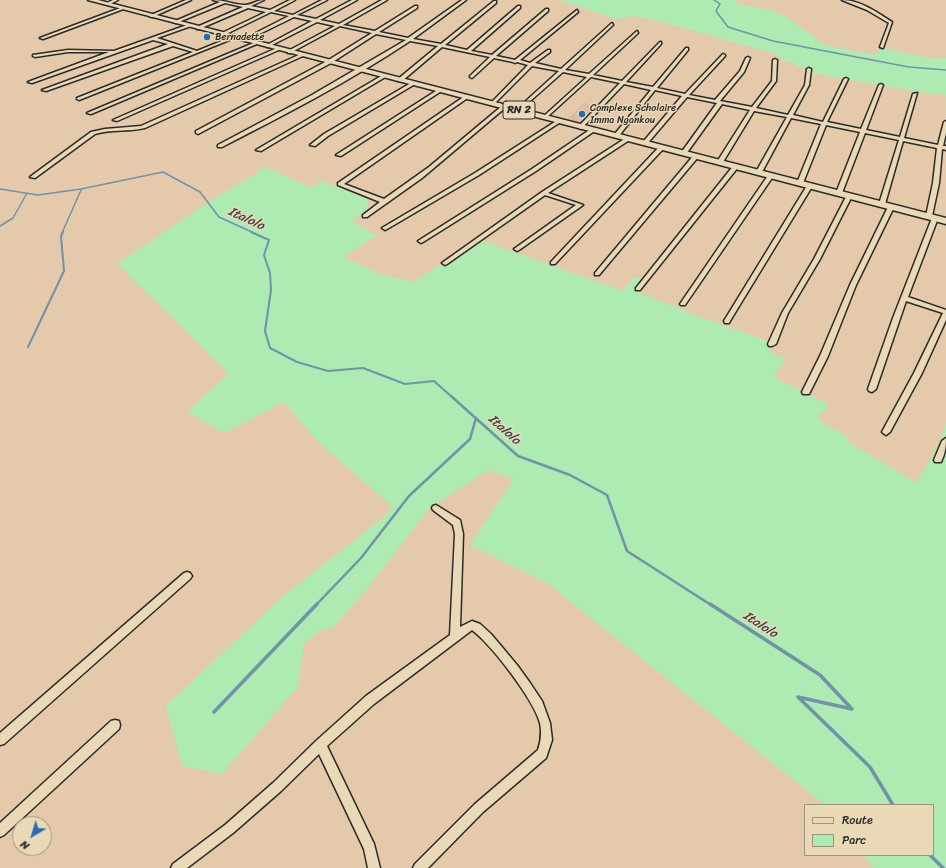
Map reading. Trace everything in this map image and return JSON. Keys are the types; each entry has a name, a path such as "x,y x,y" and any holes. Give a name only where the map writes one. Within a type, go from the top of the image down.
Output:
{"highway":[{"name":"RN 2","path":"91,0 946,221"}],"street":[{"path":"107,4 116,0"},
{"path":"151,16 189,0"},
{"path":"215,0 227,1 268,12 621,84 946,148"},
{"path":"30,82 152,38 194,26 262,0"},
{"path":"223,34 293,0"},
{"path":"245,40 325,0"},
{"path":"268,46 355,0"},
{"path":"290,52 385,0"},
{"path":"220,146 360,69 408,40 464,0"},
{"path":"844,0 868,9 891,23 882,47"},
{"path":"175,22 227,1"},
{"path":"400,80 439,46 495,2"},
{"path":"467,52 519,7"},
{"path":"42,38 124,8"},
{"path":"198,132 330,62 416,8"},
{"path":"472,77 492,57 547,10"},
{"path":"515,62 577,11"},
{"path":"519,110 612,24"},
{"path":"546,118 637,32"},
{"path":"79,99 235,37"},
{"path":"152,38 197,52"},
{"path":"88,113 257,43"},
{"path":"581,127 660,43"},
{"path":"44,90 171,45"},
{"path":"115,120 279,49"},
{"path":"616,136 686,49"},
{"path":"36,56 68,51 115,51"},
{"path":"493,104 530,65 548,52"},
{"path":"33,177 93,133 104,130 131,130 143,127 303,55"},
{"path":"646,144 685,96 722,55"},
{"path":"684,153 718,102 742,71 748,58"},
{"path":"720,162 774,81 775,60"},
{"path":"759,172 807,85 809,69"},
{"path":"259,150 385,76"},
{"path":"800,183 824,124 846,79"},
{"path":"313,145 326,135 413,84"},
{"path":"839,193 881,85"},
{"path":"339,155 441,90"},
{"path":"882,204 915,94"},
{"path":"383,201 340,184 467,97"},
{"path":"365,216 383,201 420,177 474,133 483,122 504,107"},
{"path":"385,228 476,174 560,121"},
{"path":"872,389 932,217 940,147 946,122"},
{"path":"421,241 534,170 593,130"},
{"path":"445,263 544,193 628,139"},
{"path":"553,263 662,147"},
{"path":"597,274 696,156"},
{"path":"638,289 736,166"},
{"path":"683,304 771,175"},
{"path":"727,321 810,185"},
{"path":"517,249 580,205 544,193"},
{"path":"772,344 785,313 817,259 850,196"},
{"path":"806,392 824,356 853,285 891,206"},
{"path":"886,432 918,373 946,313 904,298"},
{"path":"938,460 946,441"},
{"path":"436,508 457,523 459,534 455,636"},
{"path":"0,740 187,576"},
{"path":"177,868 229,829 277,787 320,745 370,700 455,636 472,625 477,627 493,643 532,693 546,725 548,739 546,748 542,754 479,808 419,868"},
{"path":"0,831 115,725"},
{"path":"320,745 370,848 374,868"}],"shaded area":[{"name":"Complexe Scholaire Imma Ngankou","path":"583,103 600,106 581,127 565,122"}],"green space":[{"path":"560,0 735,0 738,4 771,10 783,15 825,45 874,55 883,48 933,59 946,58 946,95 895,88 812,73 812,69 796,67 797,63 781,61 781,57 772,53 659,21 633,16 616,19"},
{"path":"266,167 312,188 321,181 367,198 368,210 352,221 377,235 344,257 379,274 413,282 480,240 623,291 634,277 646,280 641,293 700,317 773,343 769,351 786,360 773,377 829,404 817,419 849,438 847,441 916,483 940,442 946,421 946,868 873,868 865,856 934,856 934,804 824,804 547,583 470,545 514,479 488,470 428,510 376,578 334,627 320,630 304,644 298,687 222,774 182,766 166,706 281,598 379,521 393,507 318,442 284,402 225,433 187,412 229,373 117,264 209,202"}],"waterway":[{"path":"714,0 720,4 716,11 728,27 773,41 909,67 946,70"},
{"name":"Italolo","path":"27,193 38,195 81,189 163,172 200,192 219,217 254,233"},
{"name":"Italolo","path":"0,189 27,193"},
{"path":"62,233 81,190"},
{"path":"0,226 13,218 27,193"},
{"path":"28,347 64,271 61,236 63,232"},
{"name":"Italolo","path":"251,232 269,240 264,255 270,273 271,290 265,331 270,348 297,362 328,371 363,368 405,384 434,381 452,397"},
{"name":"Italolo","path":"451,396 476,418"},
{"path":"316,605 361,558 409,496 470,439 476,418"},
{"name":"Italolo","path":"476,418 518,456 570,475 607,495 627,551 711,605"},
{"path":"214,712 317,604"},
{"name":"Italolo","path":"710,604 820,675 852,709 798,697 870,767 892,804"},
{"name":"Italolo","path":"931,856 943,868"}],"place":[{"name":"Bernadette","path":"207,37"},
{"name":"Complexe Scholaire Imma Ngankou","path":"582,114"}]}
